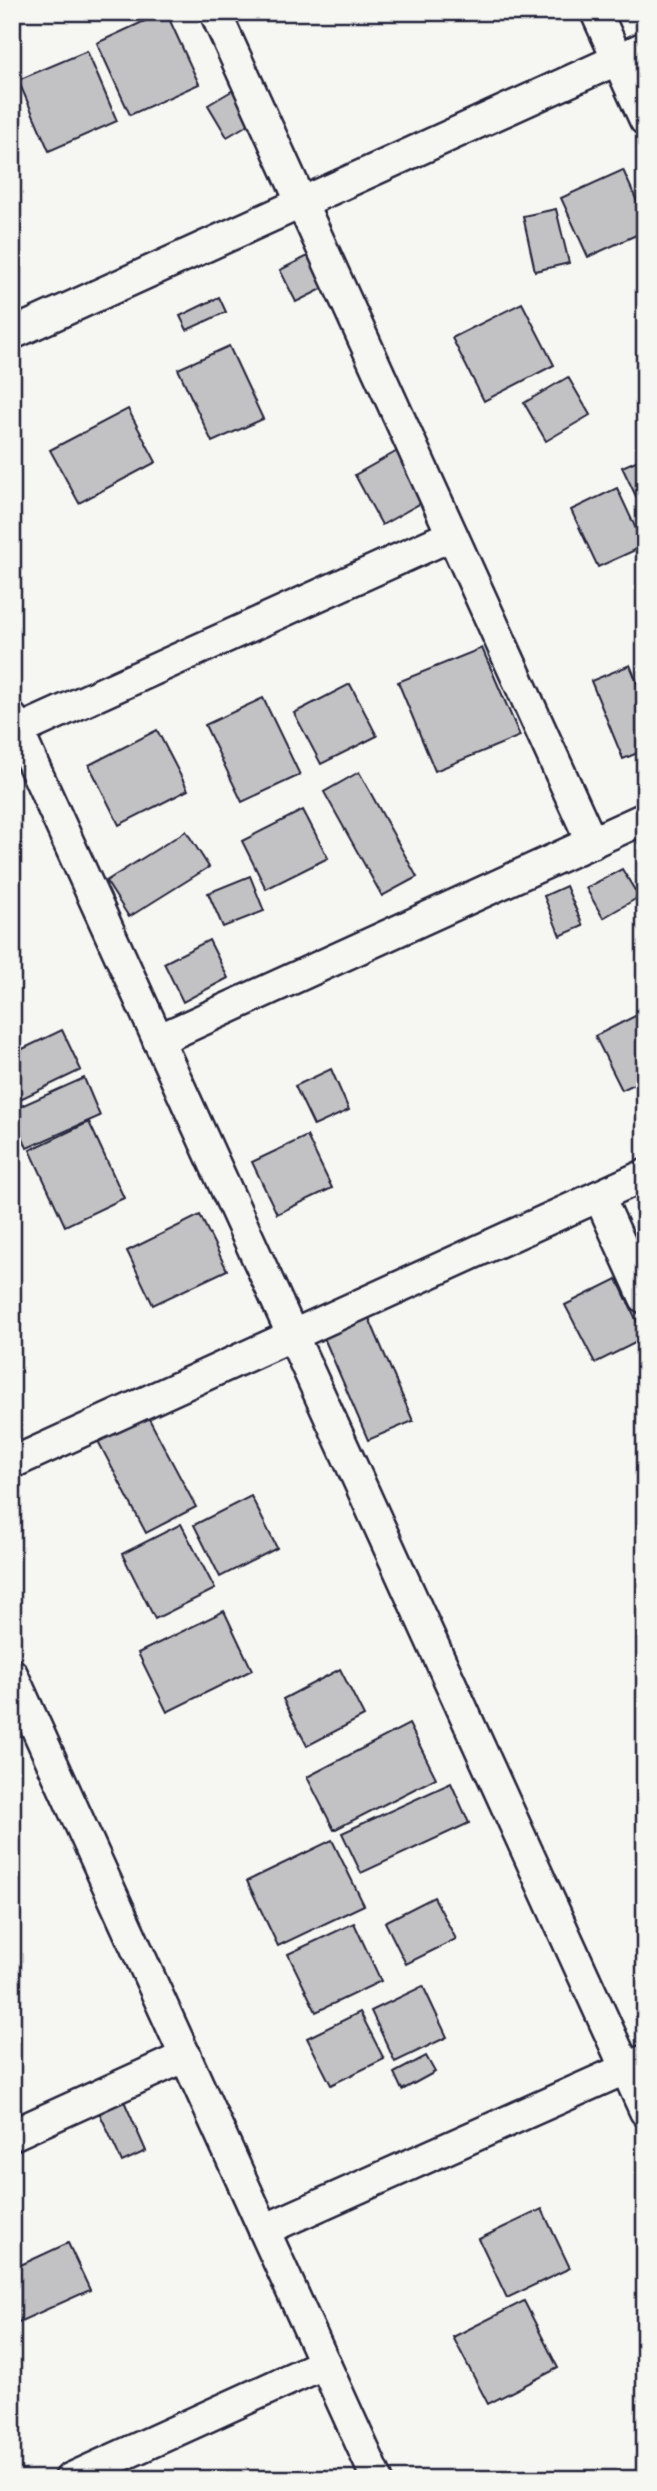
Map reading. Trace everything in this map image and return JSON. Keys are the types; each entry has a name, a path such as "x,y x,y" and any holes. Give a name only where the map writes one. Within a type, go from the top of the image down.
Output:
{"street":[{"path":"215,12 592,843"},
{"path":"596,12 645,120"},
{"path":"12,334 645,47"},
{"path":"452,534 15,725 292,1336 635,2065 645,2111"},
{"path":"158,1040 645,818"},
{"path":"12,1463 645,1175"},
{"path":"599,1196 645,1298"},
{"path":"12,1674 377,2479"},
{"path":"12,2135 186,2056"},
{"path":"264,2230 635,2065"},
{"path":"70,2479 325,2363"}],"building":[{"path":"164,12 199,84 130,115 97,43"},
{"path":"87,51 117,121 49,151 18,80"},
{"path":"235,89 254,121 227,137 208,105"},
{"path":"623,170 645,219 645,231 588,257 561,198"},
{"path":"556,209 569,263 535,271 523,216"},
{"path":"320,250 336,282 296,302 280,270"},
{"path":"219,297 226,312 187,330 180,316"},
{"path":"522,303 554,365 484,401 452,338"},
{"path":"229,346 263,419 212,442 178,369"},
{"path":"568,377 590,415 546,441 524,403"},
{"path":"128,409 156,462 79,503 50,450"},
{"path":"401,449 428,499 382,525 355,475"},
{"path":"645,457 645,515 622,467"},
{"path":"617,488 644,546 598,567 571,510"},
{"path":"482,648 520,736 435,771 398,682"},
{"path":"630,665 645,702 645,750 623,759 591,681"},
{"path":"350,684 377,736 321,764 294,713"},
{"path":"263,698 300,775 242,802 205,725"},
{"path":"157,730 188,790 119,825 89,765"},
{"path":"359,772 417,877 382,896 324,792"},
{"path":"303,810 328,858 266,889 242,841"},
{"path":"186,831 209,867 129,917 106,881"},
{"path":"622,869 639,897 603,918 586,888"},
{"path":"250,876 264,911 223,927 208,893"},
{"path":"566,886 583,926 560,936 544,896"},
{"path":"209,940 228,978 183,1002 164,963"},
{"path":"645,1011 645,1079 622,1090 595,1036"},
{"path":"62,1030 81,1070 12,1103 12,1054"},
{"path":"331,1069 349,1110 314,1126 295,1086"},
{"path":"84,1078 100,1116 27,1148 12,1110"},
{"path":"89,1122 124,1198 65,1226 30,1150"},
{"path":"307,1136 332,1188 277,1214 252,1162"},
{"path":"200,1215 227,1270 153,1305 127,1251"},
{"path":"617,1279 645,1338 595,1363 565,1305"},
{"path":"369,1318 413,1421 368,1440 324,1338"},
{"path":"147,1415 196,1507 146,1533 98,1441"},
{"path":"251,1496 277,1548 220,1577 194,1525"},
{"path":"181,1524 215,1589 155,1619 122,1554"},
{"path":"224,1611 252,1670 167,1712 138,1653"},
{"path":"340,1669 364,1716 307,1746 283,1699"},
{"path":"409,1724 436,1778 334,1830 307,1777"},
{"path":"451,1783 469,1823 361,1873 342,1833"},
{"path":"332,1840 364,1905 278,1946 247,1881"},
{"path":"434,1897 456,1939 406,1964 385,1922"},
{"path":"354,1923 381,1981 316,2012 288,1954"},
{"path":"423,1986 447,2037 395,2062 371,2011"},
{"path":"360,2012 384,2059 331,2085 307,2038"},
{"path":"426,2056 435,2072 402,2090 394,2073"},
{"path":"124,2101 146,2151 122,2162 99,2112"},
{"path":"542,2209 570,2268 507,2298 479,2239"},
{"path":"68,2243 90,2290 12,2325 12,2269"},
{"path":"524,2301 558,2368 488,2404 453,2337"}]}
